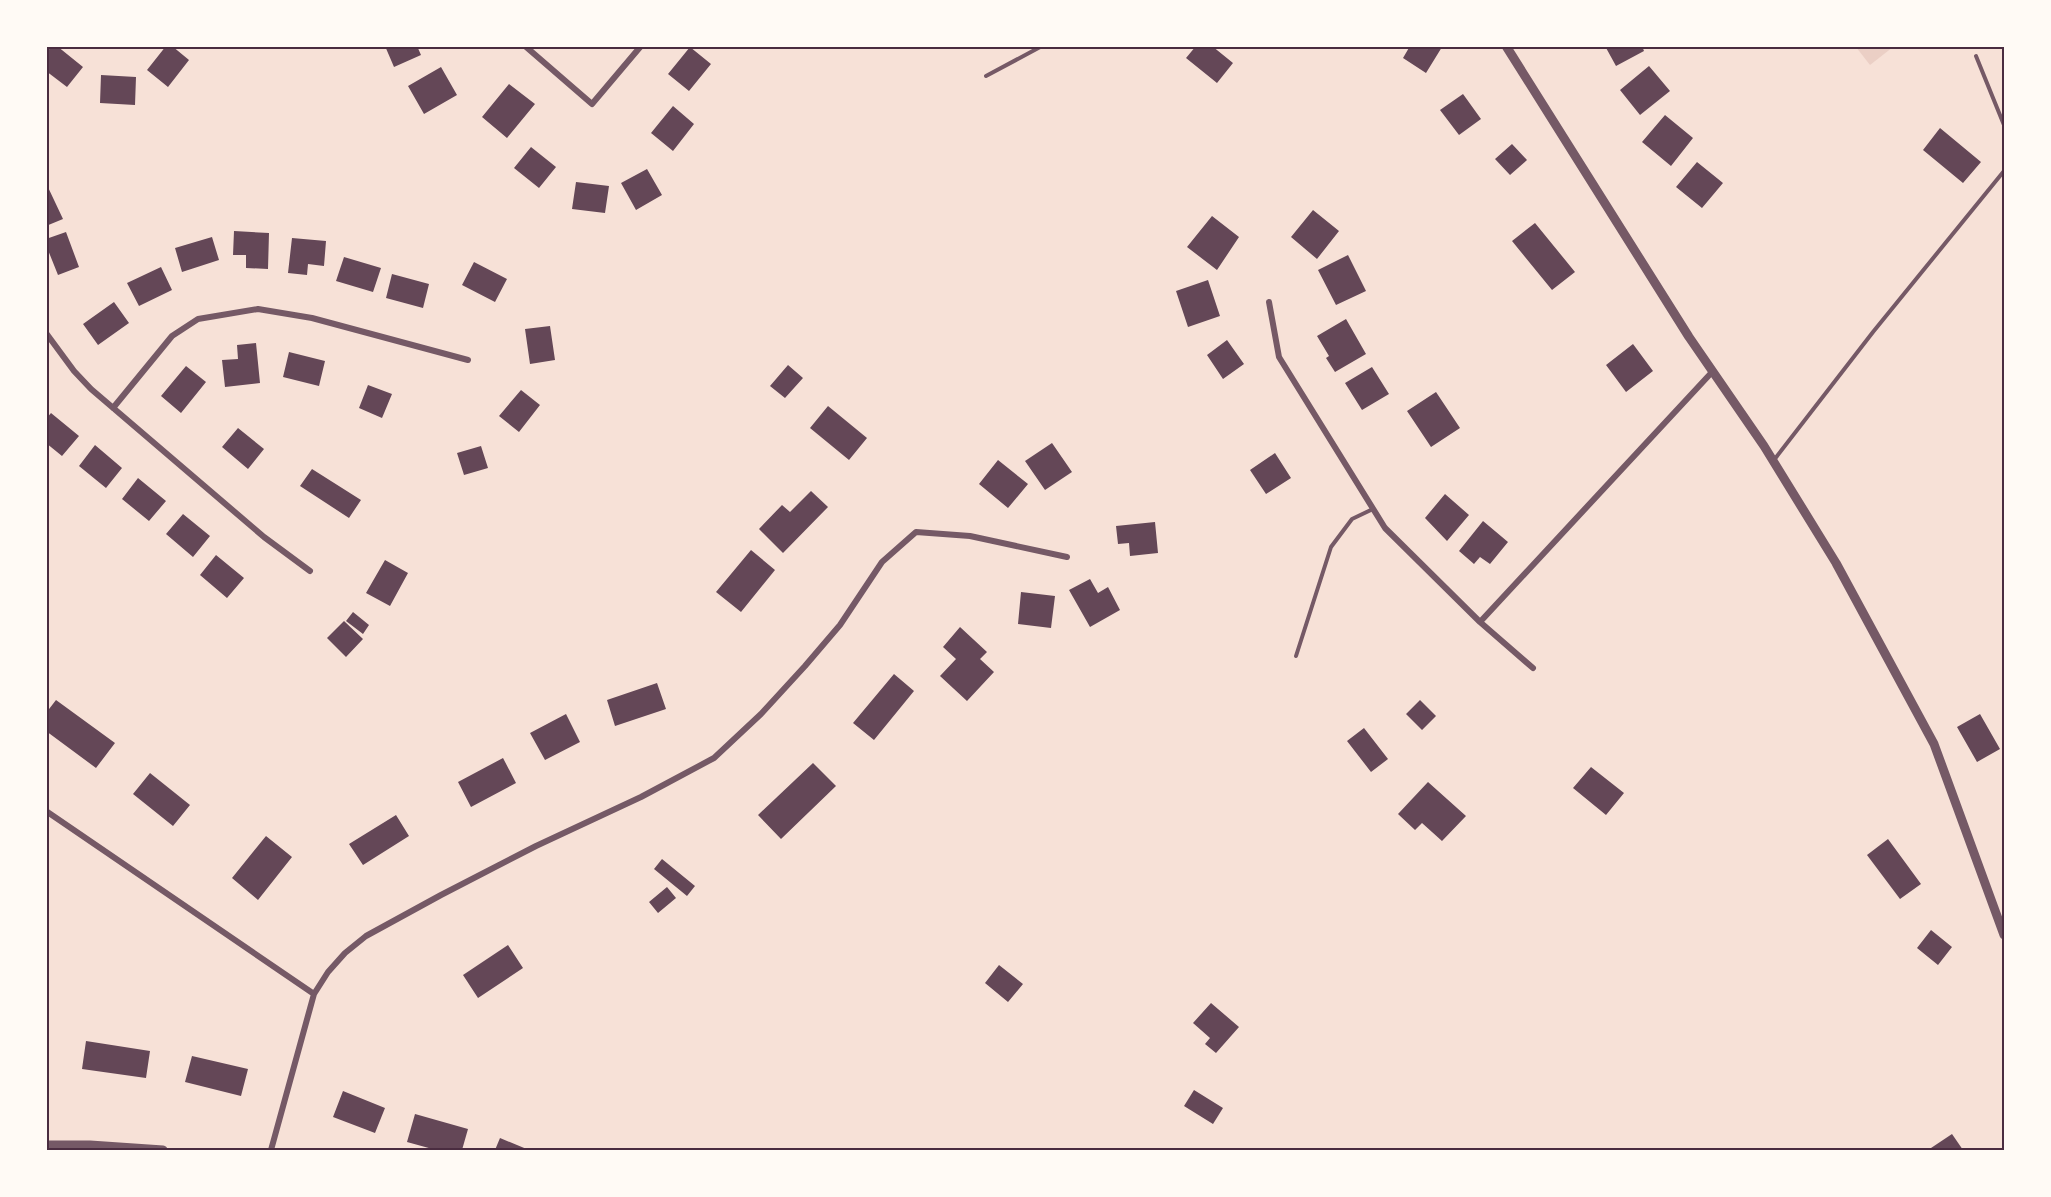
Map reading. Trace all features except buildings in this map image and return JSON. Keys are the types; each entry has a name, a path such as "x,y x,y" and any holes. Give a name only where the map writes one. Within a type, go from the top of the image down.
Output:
{"street":[{"path":"525,46 592,104 641,46"},
{"path":"1506,46 1836,563 1934,744 2004,935"},
{"path":"1269,302 1279,357 1385,528 1480,622 1533,668"},
{"path":"113,408 172,336 198,318 258,309 312,318 468,360"},
{"path":"46,333 74,371 91,389 264,537 310,571"},
{"path":"1480,622 1713,371"},
{"path":"271,1150 314,994 328,972 345,953 366,936 536,846 641,797 714,758 761,714 805,666 840,625 882,562 916,532 970,536 1067,557"},
{"path":"46,811 314,994"},
{"path":"46,1145 90,1145 162,1150"}],"lane":[{"path":"986,76 1042,46"},
{"path":"1976,56 2004,125"},
{"path":"1773,461 1873,332 2004,171"},
{"path":"1296,656 1331,546 1352,519 1373,509"}],"shaded area":[{"path":"1856,47 1893,47 1870,65"}]}
